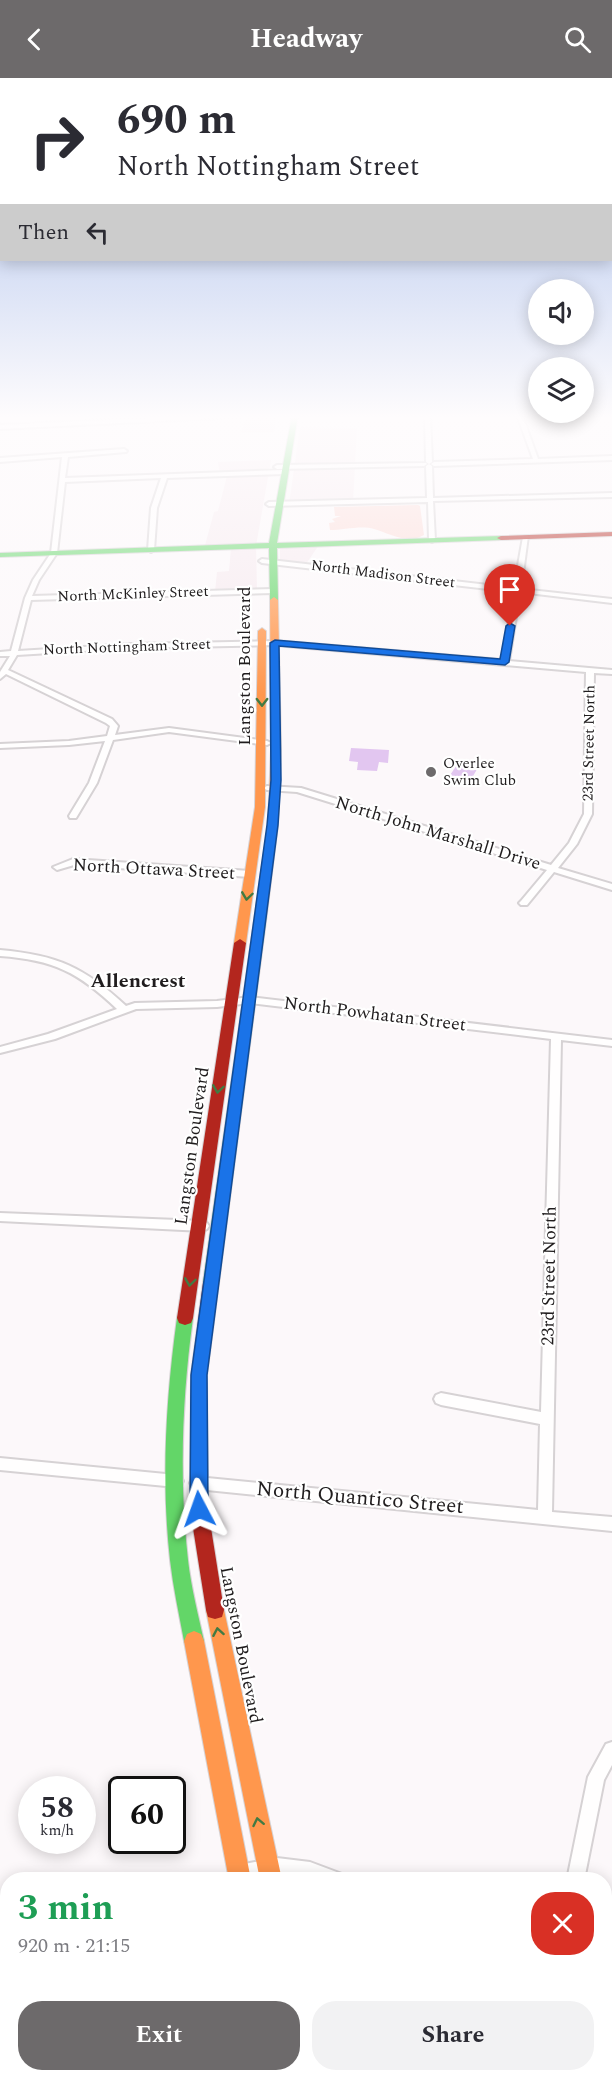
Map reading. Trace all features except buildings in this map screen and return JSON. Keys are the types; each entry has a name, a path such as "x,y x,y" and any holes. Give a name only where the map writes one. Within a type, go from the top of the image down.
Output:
{"main road":[{"name":"Langston Boulevard","path":"269,1872 212,1602 197,1483 199,1375 250,1000 269,788 267,561 273,509"},
{"path":"0,555 612,534"},
{"name":"Langston Boulevard","path":"238,1872 179,1560 174,1481 176,1377 250,874 269,788"}],"street":[{"path":"60,509 54,554 36,580 28,598 16,652 2,674 18,675 67,702 109,721 114,726 93,783 73,816"},
{"path":"151,550 154,509"},
{"path":"429,509 432,540"},
{"path":"505,662 526,537"},
{"name":"North Madison Street","path":"267,561 612,601"},
{"name":"North McKinley Street","path":"28,598 268,590"},
{"name":"North Nottingham Street","path":"0,654 269,643 612,672"},
{"name":"23rd Street North","path":"524,903 573,844 588,814 590,670"},
{"path":"0,746 69,743 153,731 178,731 269,744"},
{"name":"North John Marshall Drive","path":"269,788 298,790 612,887"},
{"name":"North Ottawa Street","path":"57,867 73,862 250,874"},
{"path":"0,953 39,956 70,966 100,986 124,1010"},
{"name":"North Powhatan Street","path":"0,1050 51,1037 143,1005 231,1003 250,1000 612,1043"},
{"name":"23rd Street North","path":"544,1516 556,1036"},
{"path":"0,1217 218,1227"},
{"path":"441,1398 546,1419"},
{"name":"North Quantico Street","path":"0,1464 612,1524"},
{"path":"577,1872 596,1777 612,1750"},
{"path":"275,1872 304,1867 316,1872"}],"shaded area":[{"path":"219,509 263,509 256,546 257,590 215,592 217,572 229,571 231,548 204,549 214,512"},
{"path":"334,509 420,509 424,535 405,539 369,528 330,530 329,523 335,522 332,519 341,516 335,516"},
{"path":"319,545 306,564 280,561 280,546"},
{"path":"351,748 389,750 388,763 379,762 377,771 357,770 358,762 349,761"},
{"path":"459,762 479,766 467,786 446,781"}],"traffic: fast":[{"path":"274,600 273,545 279,509"},
{"path":"0,555 501,538"},
{"path":"211,1283 261,913"},
{"path":"185,1318 175,1408 174,1499 180,1570 194,1641"}],"traffic: slow":[{"path":"261,913 273,825 276,750 274,600"},
{"path":"240,943 260,807 262,631"},
{"path":"215,1610 269,1872"},
{"path":"194,1641 238,1872"}],"traffic: jam":[{"path":"501,538 612,534"},
{"path":"185,1318 240,943"},
{"path":"211,1283 199,1375 199,1509 215,1610"}],"place":[{"name":"Overlee Swim Club","path":"431,772"}],"district":[{"name":"Allencrest","path":"138,981"}],"route":[{"path":"199,1509 197,1483 199,1375 273,825 276,780 275,643 505,662 510,626"}]}
